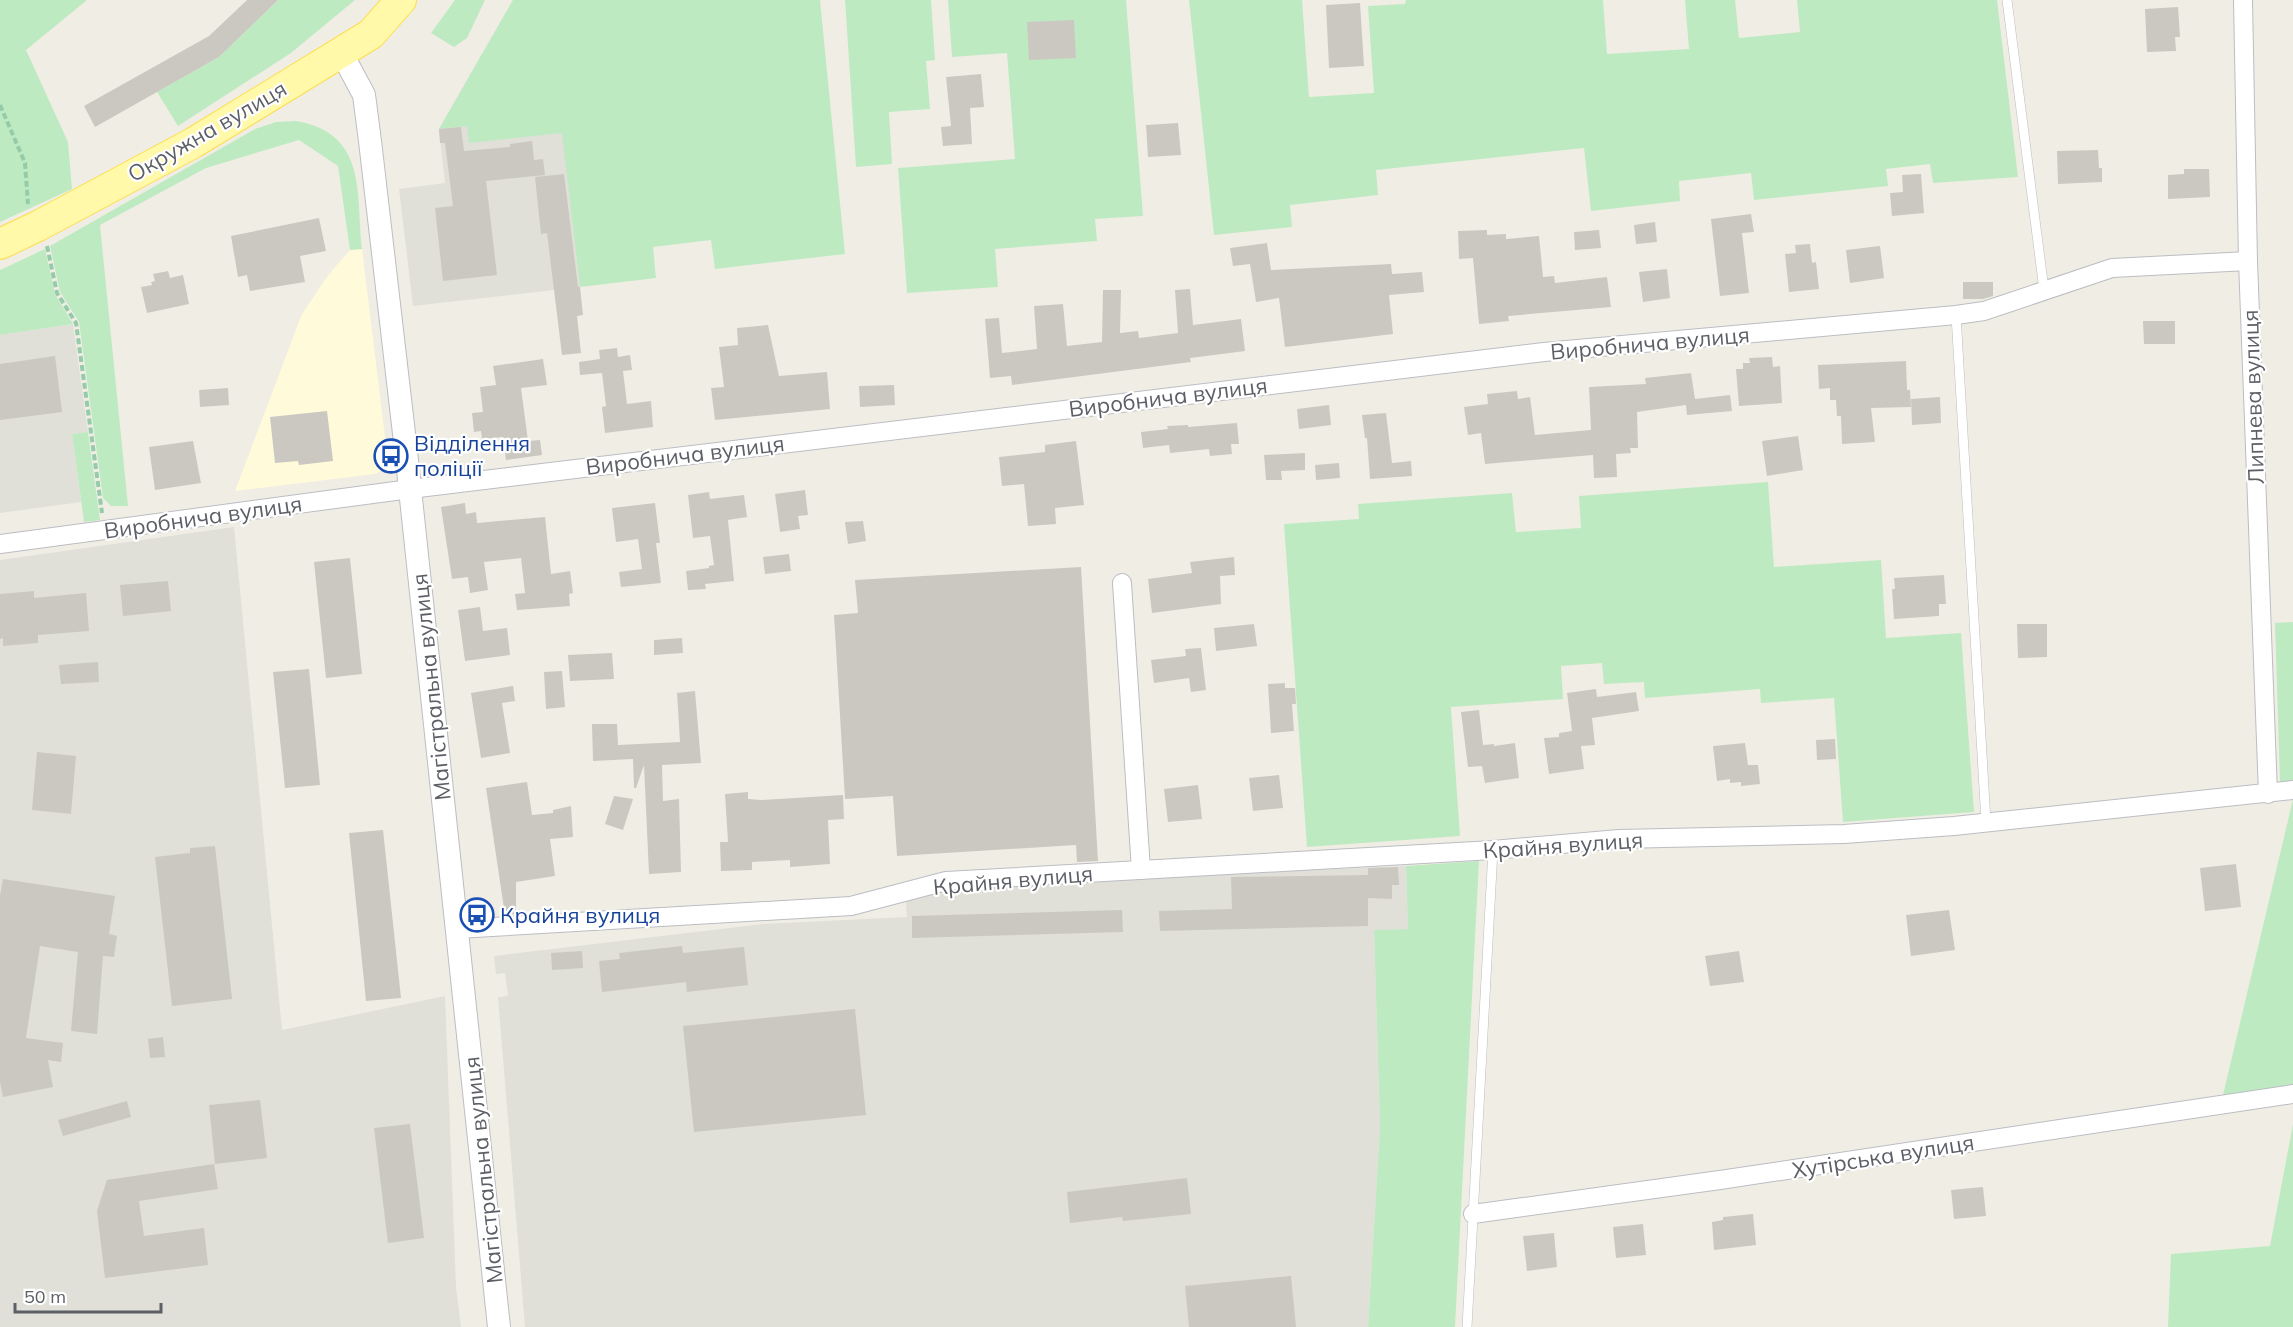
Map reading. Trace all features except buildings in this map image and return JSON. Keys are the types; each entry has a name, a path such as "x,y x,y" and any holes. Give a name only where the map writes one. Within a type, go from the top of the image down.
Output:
{"main road":[{"name":"Окружна вулиця","path":"0,244 193,143 371,34 401,0"}],"street":[{"name":"Липнева вулиця","path":"2243,0 2248,261 2268,794"},
{"name":"Магістральна вулиця","path":"342,52 364,95 410,489 499,1327"},
{"name":"Виробнича вулиця","path":"0,544 410,489 1544,352 1956,315 1984,311 2112,268 2248,261"},
{"path":"1122,583 1141,870"},
{"name":"Крайня вулиця","path":"457,929 851,906 946,881 1493,850 1619,839 1844,834 1986,822 2293,790"},
{"name":"Хутірська вулиця","path":"1473,1214 1720,1180 2293,1094"}],"lane":[{"path":"2007,0 2043,291"},
{"path":"1956,315 1986,822"},
{"path":"1467,1327 1493,850"}],"path":[{"path":"0,105 25,163"},
{"path":"47,245 57,293 76,323 105,530"}],"shaded area":[{"path":"513,0 633,0 568,177 580,287 413,306 399,189 445,183 439,129"},
{"path":"362,249 388,462 383,470 375,474 235,491 302,314 329,274 350,250"},
{"path":"73,324 88,432 72,434 81,502 0,513 0,335"},
{"path":"234,527 282,1030 445,996 456,1287 461,1327 0,1327 0,560"},
{"path":"1406,866 1408,929 1374,931 1380,1126 1368,1327 525,1327 498,997 508,996 505,973 496,974 494,956 763,924 907,917 906,900 946,890 1139,878"}],"green space":[{"path":"0,0 87,0 26,50 68,142 72,189 0,222"},
{"path":"278,0 355,0 291,53 178,126 157,92 219,57"},
{"path":"455,0 485,0 467,38 454,47 431,33"},
{"path":"513,0 820,0 845,254 715,269 711,240 653,247 656,278 580,287 562,133 469,143 467,126 439,129"},
{"path":"845,0 931,0 935,60 926,61 930,109 889,112 892,164 856,167"},
{"path":"948,0 1126,0 1143,216 1095,219 1097,241 995,249 998,287 907,293 898,168 1015,159 1007,53 952,57"},
{"path":"1189,0 1302,0 1309,97 1374,93 1368,6 1405,4 1406,0 1603,0 1607,54 1689,49 1685,0 1735,0 1739,38 1800,32 1797,0 1997,0 2018,177 1933,183 1930,164 1886,169 1888,186 1754,200 1751,173 1679,181 1680,201 1591,211 1584,148 1376,170 1378,195 1290,205 1292,227 1214,235"},
{"path":"296,121 319,128 336,138 347,153 354,169 357,188 362,249 350,250 338,166 299,140 206,168 100,225 128,506 111,506 103,498 79,322 60,292 50,246 255,129 276,122"},
{"path":"45,249 55,294 73,324 0,335 0,270"},
{"path":"88,432 100,520 84,522 72,434"},
{"path":"1768,482 1774,567 1881,560 1886,638 1961,633 1974,812 1843,822 1834,698 1761,703 1760,689 1645,698 1644,682 1604,684 1602,663 1561,666 1563,699 1451,707 1460,836 1307,847 1284,524 1359,519 1358,504 1512,493 1516,532 1581,528 1579,496"},
{"path":"2293,622 2293,781 2280,783 2275,623"},
{"path":"2293,799 2293,1085 2223,1095"},
{"path":"1479,861 1455,1327 1368,1327 1380,1126 1374,930 1408,929 1406,866"},
{"path":"2293,1124 2293,1327 2168,1327 2171,1254 2270,1246"}],"place":[{"name":"Відділення поліції","path":"391,456"},
{"name":"Крайня вулиця","path":"477,915"}]}
